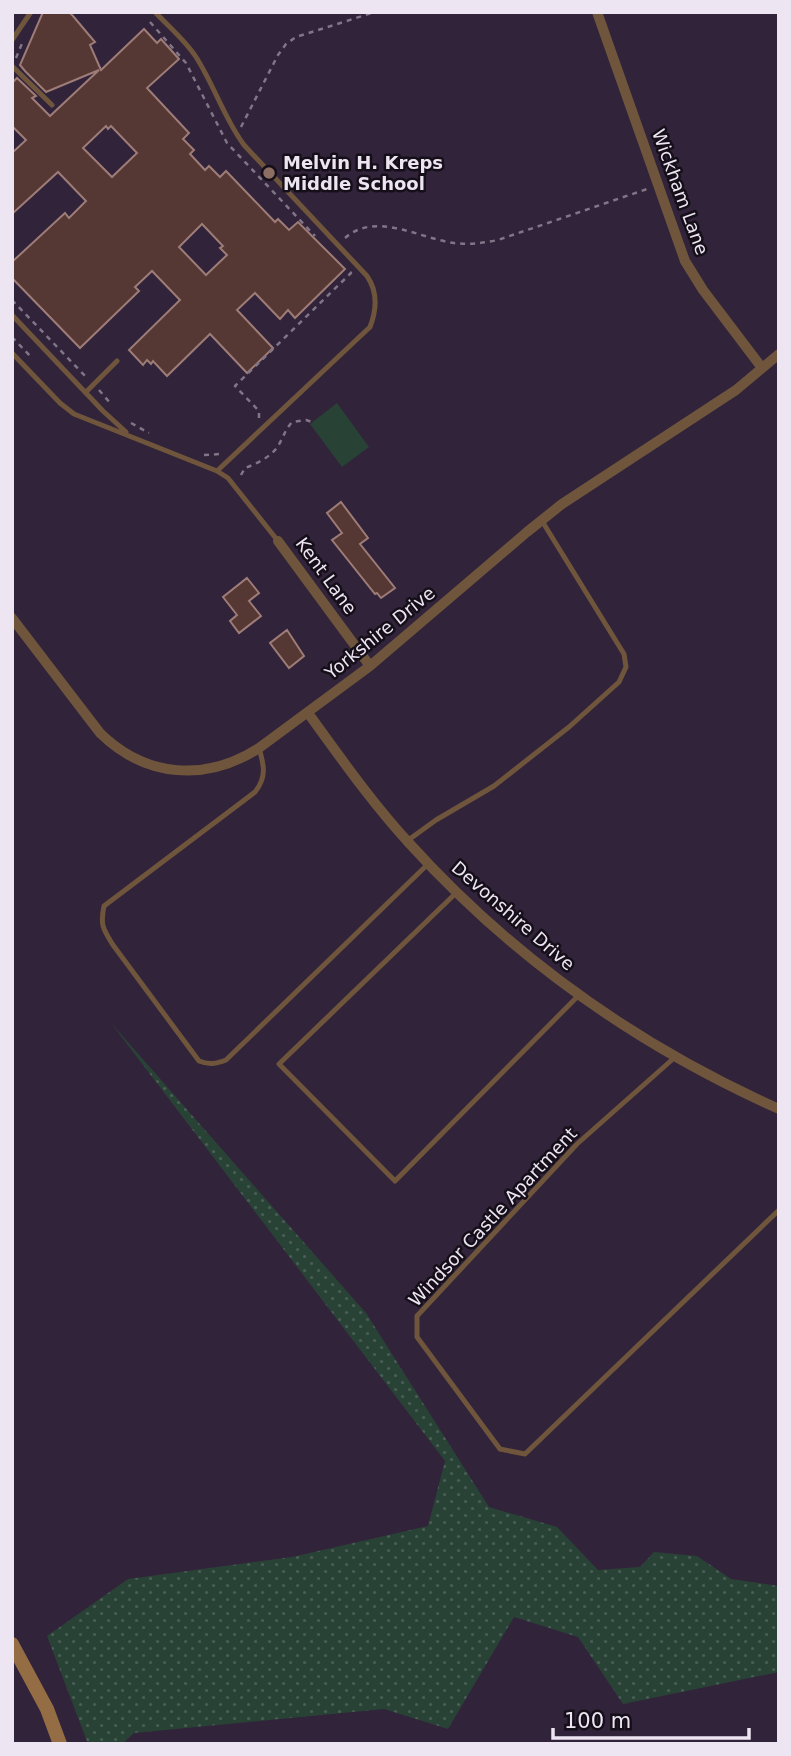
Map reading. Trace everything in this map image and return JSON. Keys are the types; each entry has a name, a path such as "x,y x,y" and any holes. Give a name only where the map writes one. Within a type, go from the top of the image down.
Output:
{"street":[{"name":"Wickham Lane","path":"597,12 657,186 694,278 762,368"},
{"name":"Yorkshire Drive","path":"12,618 100,733 126,754 144,763 183,771 223,766 259,748 370,666 541,521 728,395 779,354"},
{"name":"Kent Lane","path":"278,541 370,666"},
{"name":"Devonshire Drive","path":"308,712 366,792 407,841 521,951 578,996 674,1058 779,1110"},
{"path":"12,1644 47,1709 60,1744"}],"lane":[{"path":"12,40 31,12"},
{"path":"155,12 186,43 197,59 233,130 244,145 374,286 374,316 370,327 217,471"},
{"path":"12,66 52,105"},
{"path":"12,315 128,434"},
{"path":"12,352 60,403 74,414 217,471 236,485 278,541"},
{"path":"86,393 117,361"},
{"path":"407,841 436,820 494,786 569,727 619,682 626,667 624,654 541,521"},
{"path":"259,748 265,768 255,792 104,906 102,915 101,925 113,945 199,1061 217,1064 226,1060 428,864"},
{"path":"457,892 279,1063 395,1181 578,996"},
{"name":"Windsor Castle Apartment","path":"674,1058 577,1144 427,1306 418,1316 417,1337 500,1449 525,1454 779,1210"}],"path":[{"path":"241,127 286,44 296,37 375,12"},
{"path":"150,22 186,63 227,143 321,243"},
{"path":"345,238 366,225 383,226 441,241 476,244 498,240 657,186"},
{"path":"258,422 258,411 235,386 351,273 344,266"},
{"path":"12,300 86,378"},
{"path":"12,337 32,358"},
{"path":"98,390 116,409"},
{"path":"128,420 150,433"},
{"path":"241,475 245,468 258,463 277,447 292,422 312,422"},
{"path":"194,452 211,457 227,451"}],"green space":[{"path":"337,403 369,447 342,467 310,424"},
{"path":"111,1023 366,1313 489,1507 557,1527 598,1570 640,1567 654,1552 697,1556 731,1579 779,1586 779,1672 623,1704 578,1637 514,1617 448,1729 384,1709 134,1733 122,1744 88,1744 47,1636 128,1579 292,1557 428,1526 445,1461"}],"building":[{"name":"Melvin H. Kreps Middle School","path":"43,12 69,12 95,42 90,45 101,70 144,29 157,43 161,39 179,59 147,88 189,133 183,139 194,150 190,154 205,170 209,166 220,177 226,171 275,222 278,219 289,230 298,222 345,269 295,318 288,310 280,319 255,293 237,310 273,348 247,373 210,334 167,376 153,361 151,364 147,360 143,365 129,350 180,300 152,271 135,287 139,291 80,348 12,278 12,262 65,213 69,218 86,201 58,172 12,214 12,153 26,140 12,126 12,83 17,78 36,96 32,98 50,116 99,70 46,92 20,65","holes":["106,126 108,129 111,126 137,153 112,177 83,148","202,224 223,246 220,248 227,255 206,275 179,247"]},
{"path":"341,502 368,538 360,544 395,588 381,598 332,540 342,533 327,513"},
{"path":"247,578 259,593 249,601 261,616 239,633 230,621 237,615 223,597"},
{"path":"287,630 304,656 289,668 270,643"}],"place":[{"name":"Melvin H. Kreps Middle School","path":"269,173"}]}
